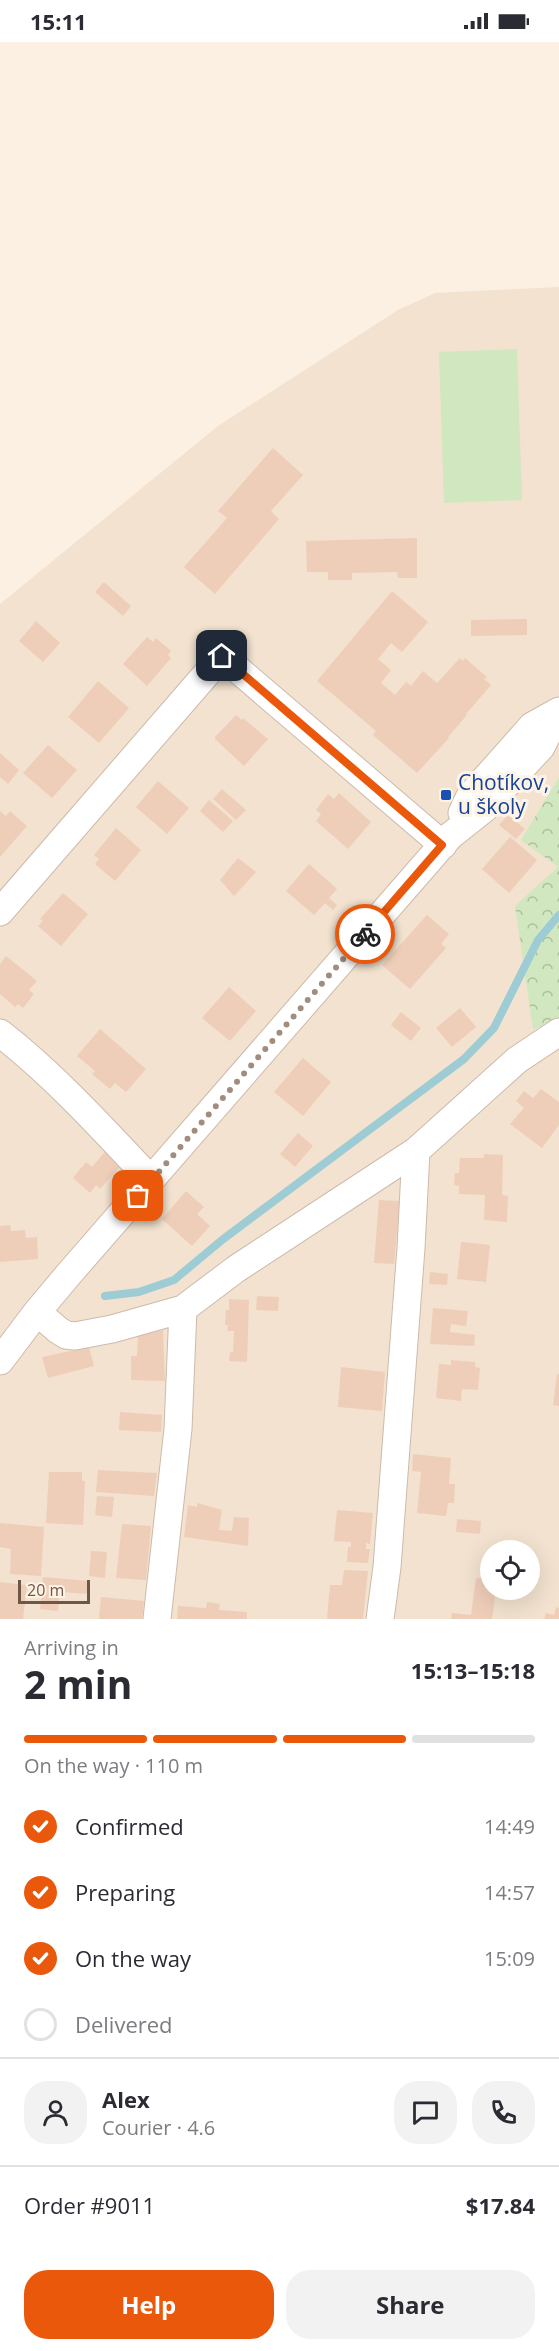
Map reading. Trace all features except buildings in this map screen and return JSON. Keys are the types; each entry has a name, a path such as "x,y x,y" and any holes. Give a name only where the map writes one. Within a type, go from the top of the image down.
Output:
{"street":[{"path":"0,912 222,656 446,840"},
{"path":"0,1360 37,1312 446,840 470,796 532,726 559,711"},
{"path":"0,1032 103,1127 151,1180"},
{"path":"37,1312 66,1335 75,1336 112,1329 183,1309 236,1269 416,1152 501,1074 559,1032"},
{"path":"380,1619 411,1248 416,1152"},
{"path":"157,1619 178,1429 183,1309"}],"shaded area":[{"path":"559,287 559,777 522,840 558,867 533,1028 559,1021 559,1619 0,1619 0,604 218,426 398,310 435,293"}],"green space":[{"path":"517,349 522,500 444,503 439,352"},
{"path":"559,777 559,1021 533,1029 515,906 558,867 521,840"}],"waterway":[{"path":"105,1296 139,1292 174,1280 222,1240 464,1059 494,1028 538,940 559,915"}],"way so far":[{"path":"138,1196 365,934"}],"place":[{"name":"Chotíkov, u školy","path":"446,795"}],"route":[{"path":"222,656 442,845 365,934"}]}
